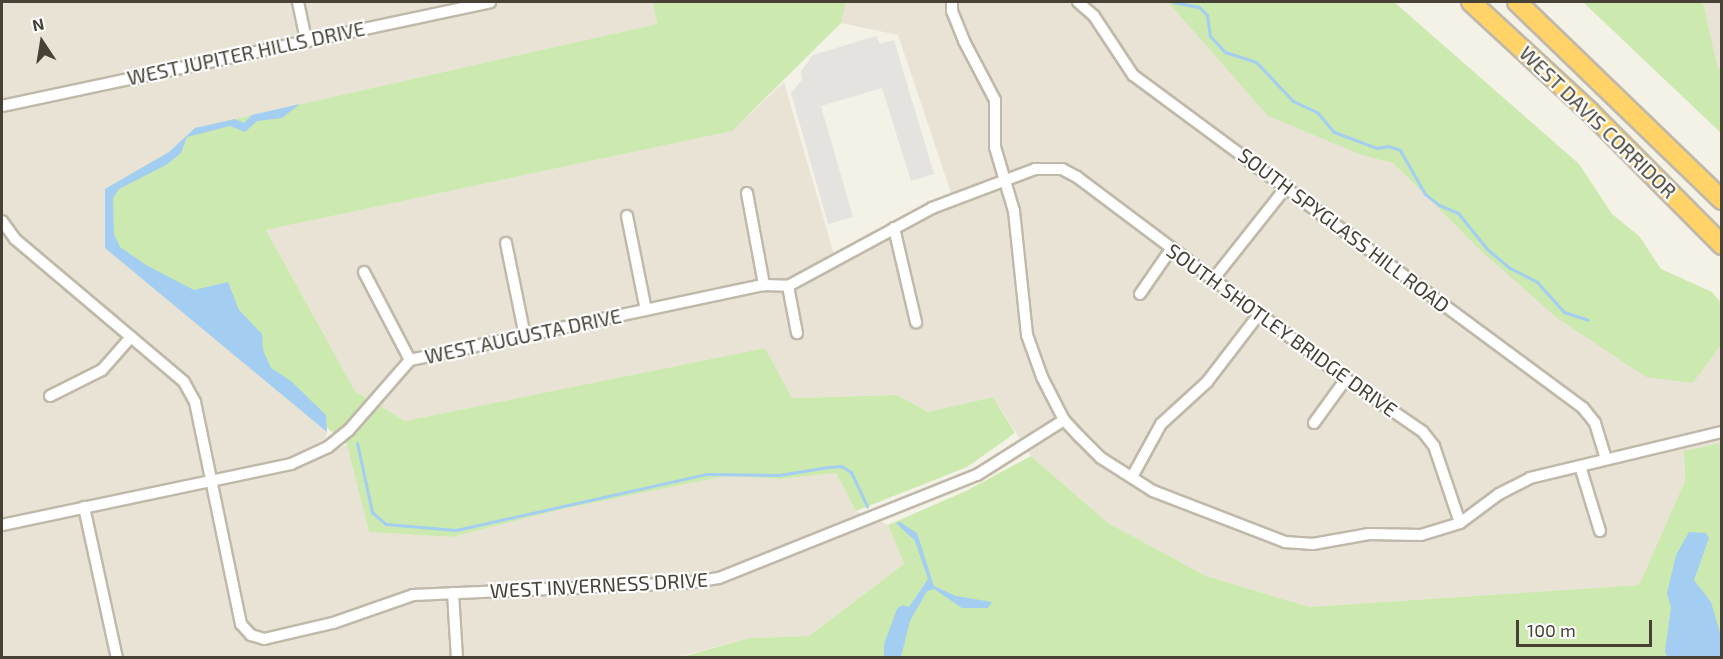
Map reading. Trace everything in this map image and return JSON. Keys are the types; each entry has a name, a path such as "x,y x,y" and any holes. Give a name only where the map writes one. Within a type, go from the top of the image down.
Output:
{"highway":[{"name":"WEST DAVIS CORRIDOR","path":"1471,2 1604,126 1722,245"},
{"name":"WEST DAVIS CORRIDOR","path":"1517,2 1722,200"}],"street":[{"path":"298,2 306,39"},
{"name":"WEST JUPITER HILLS DRIVE","path":"2,105 490,2"},
{"path":"952,2 952,11 964,41 994,100 994,147 1006,179 1014,211 1027,335 1064,420 1101,458 1153,491 1285,542 1313,544 1369,534 1421,535 1460,523 1499,494 1530,478 1722,432"},
{"name":"SOUTH SPYGLASS HILL ROAD","path":"1078,2 1094,16 1133,75 1287,186 1583,408 1596,423 1606,458"},
{"name":"SOUTH SHOTLEY BRIDGE DRIVE","path":"1006,179 1035,169 1062,169 1077,177 1171,249 1215,277 1346,379 1423,432 1434,446 1460,523"},
{"path":"797,333 788,286 894,228 1006,179"},
{"path":"1215,277 1287,186"},
{"path":"747,193 764,285"},
{"path":"627,216 646,310"},
{"path":"2,221 15,239 184,382 195,402 211,481"},
{"path":"894,228 916,322"},
{"path":"506,243 525,336"},
{"path":"1140,294 1171,249"},
{"path":"363,272 410,360"},
{"name":"WEST AUGUSTA DRIVE","path":"2,525 291,464 328,447 349,430 410,360 764,285 788,286"},
{"path":"1132,477 1161,424 1207,382 1260,313"},
{"path":"50,396 102,370 131,337"},
{"path":"1314,423 1346,379"},
{"name":"WEST INVERNESS DRIVE","path":"211,481 242,624 251,635 264,639 333,623 413,595 687,583 719,578 977,475 1064,420"},
{"path":"1580,466 1600,531"},
{"path":"84,507 117,657"},
{"path":"453,593 457,657"}],"shaded area":[{"path":"2,2 653,2 657,24 195,128 169,152 105,189 327,432 325,439 289,458 2,518"},
{"path":"846,2 1168,2 1180,15 1393,163 1480,250 1693,383 1721,345 1721,443 1684,451 1685,481 1639,585 1309,607 1206,576 1108,523 1031,456 993,397 928,412 897,395 792,398 765,348 405,421 355,391 266,230 732,131 784,82 835,258 953,199 898,35 841,23"},
{"path":"1703,2 1721,2 1721,69 1718,70"},
{"path":"876,36 880,44 894,40 934,174 911,181 882,88 821,106 853,217 828,224 791,93 802,80 801,71 813,55"},
{"path":"348,444 369,532 452,537 561,509 726,476 780,479 836,473 856,511 888,525 904,564 809,636 749,638 678,657 2,658 2,532 294,471"}],"green space":[{"path":"653,2 846,2 841,23 732,131 266,230 355,391 405,421 765,348 792,398 897,395 928,412 993,397 1015,433 967,467 856,511 836,473 780,479 726,476 562,509 452,537 369,532 347,444 105,248 105,189 169,152 195,128 657,24"},
{"path":"1168,2 1394,2 1579,164 1612,214 1639,236 1661,269 1712,292 1721,303 1721,345 1693,383 1646,377 1556,317 1480,250 1393,163 1362,155 1268,116"},
{"path":"1583,2 1703,2 1718,69 1721,69 1721,133"},
{"path":"1721,443 1721,657 678,658 749,638 809,636 904,564 888,525 966,491 1031,456 1108,523 1206,576 1309,607 1639,585 1685,481 1684,451"}],"water":[{"path":"300,104 282,118 257,121 245,132 230,126 187,137 181,153 166,165 119,189 113,198 114,234 120,247 146,265 194,290 228,282 239,310 262,334 263,350 271,368 291,381 326,415 327,432 105,248 105,189 169,152 195,128 235,119 244,123 252,115"},
{"path":"900,522 917,533 934,586 956,596 992,602 988,608 962,608 934,589 927,591 910,621 901,657 884,657 884,644 897,609 902,605 909,607 928,579 915,541 896,523"},
{"path":"1689,532 1706,533 1709,538 1694,580 1711,602 1721,636 1721,657 1667,657 1665,651 1671,607 1667,593 1676,555"}],"waterway":[{"path":"1173,2 1199,7 1207,15 1210,36 1225,52 1256,62 1293,101 1317,112 1334,132 1377,148 1388,146 1400,150 1425,194 1439,205 1458,213 1487,249 1510,268 1537,282 1564,312 1588,320"},
{"path":"357,443 372,512 386,524 456,530 706,474 779,475 841,466 851,472 867,506"}]}
